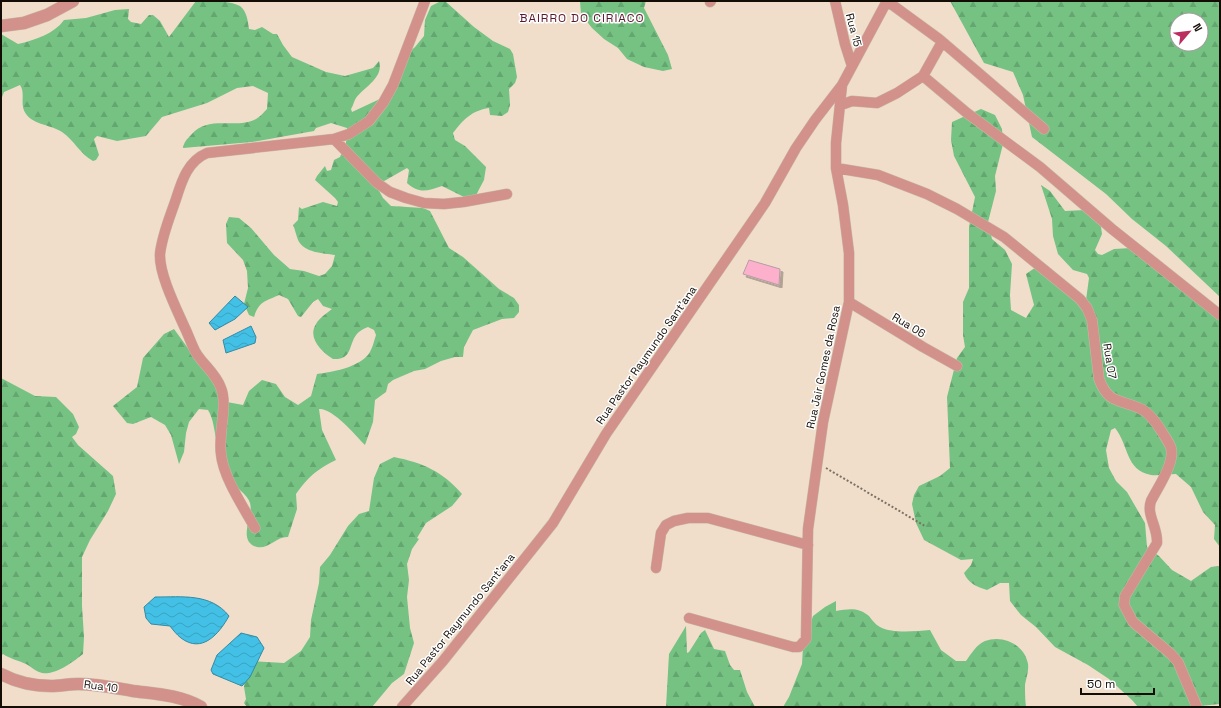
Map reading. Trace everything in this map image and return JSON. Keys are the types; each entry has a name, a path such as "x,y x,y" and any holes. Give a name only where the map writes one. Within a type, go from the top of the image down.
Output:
{"street":[{"path":"1,26 24,24 47,15 73,1"},
{"path":"255,528 225,472 221,456 220,442 224,400 222,389 215,376 195,352 170,294 163,272 160,256 162,244 179,187 188,169 199,156 207,153 334,139 349,134 369,121 383,103 393,85 425,1"},
{"name":"Rua 15","path":"834,1 852,66"},
{"path":"887,1 942,42 1044,129"},
{"name":"Rua Pastor Raymundo Sant’ana","path":"402,707 443,661 554,523 606,434 765,203 796,148 842,85 887,1"},
{"path":"841,105 852,101 877,103 897,93 923,76 942,42"},
{"path":"923,76 967,113 1040,167 1112,229 1220,315"},
{"name":"Rua Jair Gomes da Rosa","path":"689,618 793,647 799,647 806,638 808,529 823,422 849,302 849,253 843,205 836,168 836,144 842,85"},
{"path":"334,139 377,183 390,192 406,198 424,203 444,204 507,194"},
{"name":"Rua 07","path":"836,168 878,175 927,194 957,209 1004,238 1080,299 1087,308 1092,320 1099,379 1102,388 1112,398 1140,408 1149,414 1158,425 1170,447 1172,455 1170,463 1149,507 1158,535 1157,543 1125,596 1124,605 1133,622 1171,654 1178,662 1197,707"},
{"name":"Rua 06","path":"849,302 957,366"},
{"path":"656,568 661,533 666,525 674,521 688,518 708,518 808,545"},
{"name":"Rua 10","path":"1,674 10,679 30,684 52,686 80,684 100,685 175,697 194,703 201,707"}],"path":[{"path":"818,463 925,526"}],"green space":[{"path":"196,1 224,2 240,6 246,14 249,29 255,30 262,27 273,34 277,34 292,57 326,72 345,76 373,68 379,61 379,72 373,81 356,98 351,109 352,112 382,98 403,58 424,36 425,20 431,6 441,1 445,1 474,27 493,41 510,49 513,54 517,77 515,83 509,89 510,105 508,112 502,116 490,115 489,108 477,111 468,116 453,133 455,140 465,146 486,167 484,180 475,197 466,198 442,186 427,190 415,189 407,183 409,170 407,168 379,184 377,187 383,198 391,206 423,208 430,211 449,248 463,257 499,289 514,298 519,305 519,312 514,318 502,319 473,330 464,347 463,357 455,357 441,361 425,369 414,371 393,380 388,384 386,392 375,400 373,422 365,445 337,417 325,410 319,409 322,430 336,460 313,474 296,494 297,509 288,537 279,539 263,547 254,546 247,538 251,508 250,503 247,497 233,483 227,472 218,446 212,418 208,410 199,409 189,422 184,452 179,464 171,435 165,425 151,417 133,424 127,423 113,406 137,387 143,358 164,334 174,329 209,375 217,390 227,402 243,405 249,391 262,380 276,384 285,397 298,405 311,396 317,374 337,371 356,364 369,354 376,335 374,330 368,327 361,330 357,334 349,352 342,358 333,359 320,349 313,334 314,329 319,320 332,309 323,306 318,299 313,302 301,317 298,316 288,299 279,295 267,300 261,305 254,317 249,315 244,304 248,288 247,271 243,260 227,243 226,224 229,217 239,218 251,228 274,255 290,269 304,271 319,276 325,274 332,266 335,255 314,252 305,248 298,240 293,225 298,220 299,207 302,209 323,202 337,206 338,202 335,198 315,180 325,166 327,171 331,170 334,160 340,157 346,143 347,128 331,123 316,128 314,131 252,142 183,148 187,139 198,129 206,125 248,122 260,116 267,109 268,93 253,86 237,88 207,103 162,117 146,136 117,141 97,136 94,139 99,155 96,160 93,161 84,155 62,132 29,118 23,107 22,88 20,85 4,92 1,100 1,34 18,44 31,41 50,33 64,20 86,18 115,10 129,9 128,19 131,22 141,24 149,15 153,15 160,21 169,37"},
{"path":"580,1 646,1 644,8 668,55 672,69 663,71 644,67 627,59 618,48 604,39 592,28 581,14"},
{"path":"950,1 1220,1 1220,297 1166,246 1132,219 1106,194 1032,137 1023,95 1013,72 984,63"},
{"path":"981,109 995,115 1002,129 1003,144 995,176 996,191 988,222 992,239 1005,250 1012,264 1010,295 1011,310 1026,318 1034,305 1026,274 1039,265 1086,300 1089,278 1087,274 1073,270 1058,254 1053,236 1052,219 1041,185 1050,191 1065,211 1085,210 1100,220 1102,234 1095,250 1098,254 1102,255 1114,249 1131,248 1220,316 1220,547 1214,539 1215,525 1203,512 1191,487 1176,474 1151,475 1136,468 1128,456 1120,435 1115,428 1111,430 1106,450 1109,468 1116,481 1127,492 1145,523 1147,547 1159,556 1172,570 1191,581 1211,567 1220,566 1220,704 1190,707 1138,707 1109,679 1088,665 1055,647 1036,627 1021,615 1010,601 1009,583 1000,583 987,590 973,584 964,573 971,565 973,559 961,560 924,540 916,523 912,504 914,495 919,486 940,476 950,468 947,397 957,358 965,347 963,335 963,302 969,288 969,227 975,197 954,156 951,140 952,122"},
{"path":"1,378 35,396 56,397 73,414 79,427 76,434 72,437 78,445 113,476 116,494 82,557 83,654 62,668 50,673 39,672 26,664 3,654 1,656"},
{"path":"394,457 414,462 431,469 447,479 462,494 452,506 426,523 417,538 419,539 412,549 407,564 409,580 407,597 410,628 414,643 404,674 392,683 372,707 247,707 244,703 246,699 244,687 246,663 250,661 284,663 301,651 310,637 311,620 319,583 320,567 330,555 348,526 359,514 369,511 374,478 380,464"},
{"path":"836,601 836,611 849,609 861,611 869,616 879,626 891,631 905,632 930,630 941,650 956,661 966,661 972,652 985,641 999,639 1012,643 1023,651 1028,664 1025,685 1026,707 783,707 789,697 802,664 803,647 813,616"},
{"path":"686,626 687,653 701,633 705,630 714,649 725,651 730,665 734,670 740,670 747,692 755,707 666,707 669,654"}],"water":[{"path":"235,296 248,307 235,319 215,330 209,323"},
{"path":"251,326 256,337 255,343 226,353 223,340"},
{"path":"155,597 186,597 205,600 214,603 229,616 215,635 203,643 196,644 180,637 170,626 151,624 146,618 144,607"},
{"path":"241,633 257,637 264,648 250,677 242,686 213,674 211,670 217,655"}],"building":[{"path":"749,260 780,269 779,285 743,274"}],"district":[{"name":"BAIRRO DO CIRIACO","path":"582,18"}]}
